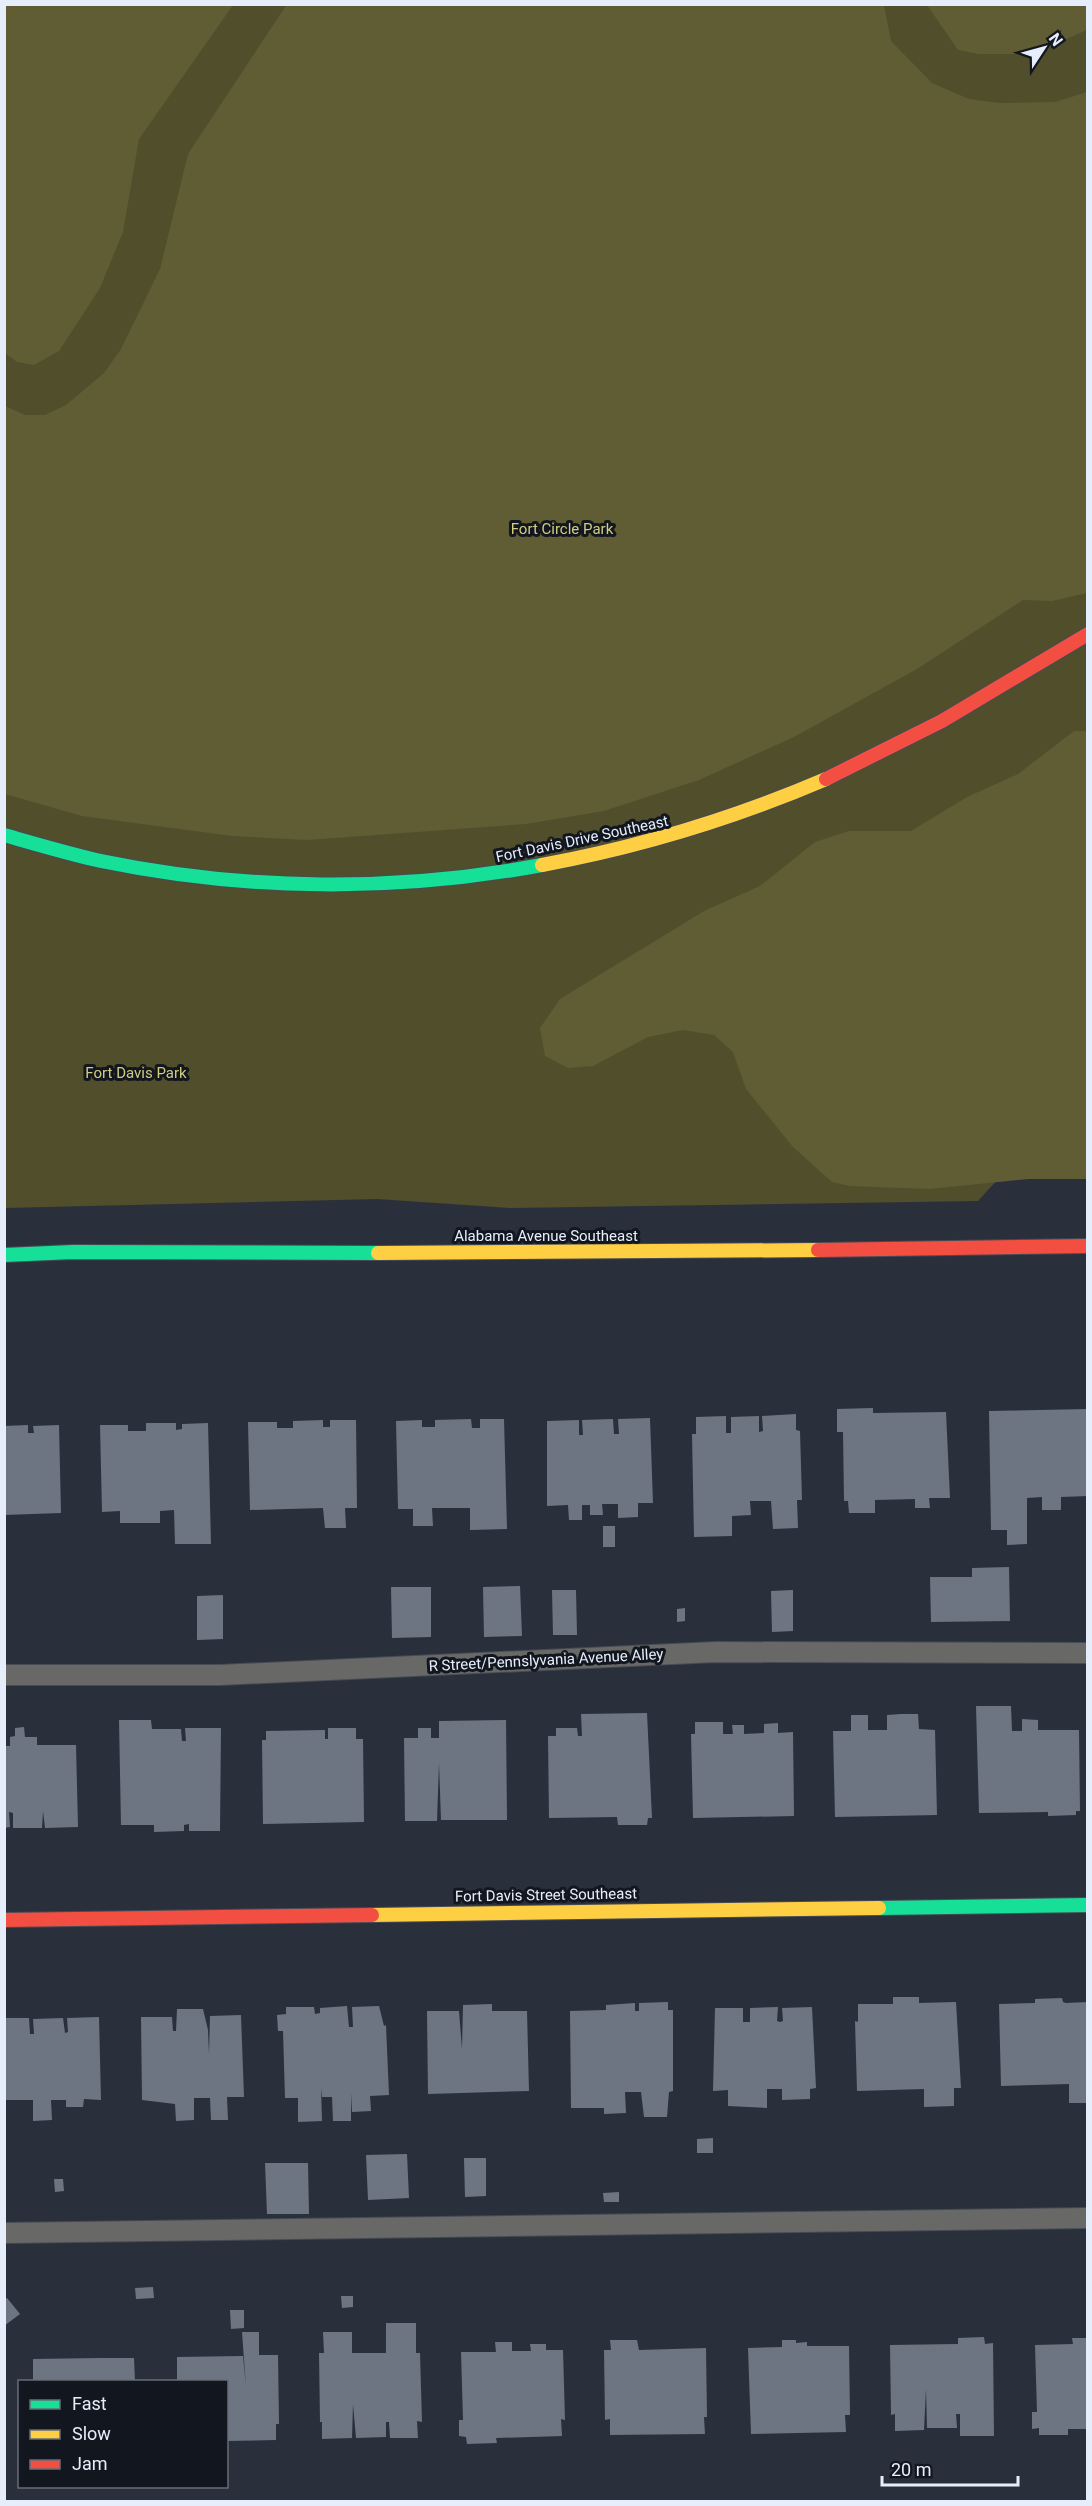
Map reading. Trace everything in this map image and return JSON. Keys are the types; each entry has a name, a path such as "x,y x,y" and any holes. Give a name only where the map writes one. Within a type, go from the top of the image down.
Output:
{"street":[{"name":"Fort Davis Drive Southeast","path":"4,836 85,857 136,867 214,878 291,884 417,883 500,874 554,865 679,834 810,786 950,716 1088,634"},
{"name":"Alabama Avenue Southeast","path":"4,1255 73,1252 593,1253 1088,1246"},
{"name":"Fort Davis Street Southeast","path":"4,1920 1088,1905"}],"lane":[{"name":"R Street/Pennslyvania Avenue Alley","path":"4,1675 220,1675 716,1652 1088,1653"},
{"path":"4,2233 1088,2218"}],"green space":[{"path":"5,4 233,5 139,139 123,232 100,288 59,351 34,365 17,362 5,353"},
{"name":"Fort Circle Park","path":"287,4 884,5 891,41 932,83 969,99 999,103 1055,102 1087,92 1087,593 1052,601 1023,600 917,669 794,737 699,780 604,811 526,824 307,840 232,836 82,816 5,794 5,406 25,415 45,415 66,405 104,373 121,349 160,269 188,154"},
{"name":"Fort Circle Park","path":"4,5 1087,5 1087,1081 978,1201 511,1208 377,1199 5,1208"},
{"path":"927,5 1087,5 1087,30 1032,54 979,54 958,50"},
{"path":"1074,731 1088,731 1087,1179 1029,1179 929,1189 850,1186 832,1182 793,1147 746,1089 733,1052 714,1035 683,1030 648,1037 593,1066 568,1068 545,1056 540,1028 560,999 704,911 760,886 815,842 849,831 911,831 967,797 1018,774"}],"building":[{"path":"873,1408 873,1413 946,1412 950,1498 929,1498 930,1508 915,1508 915,1499 875,1500 875,1513 849,1513 848,1501 844,1501 843,1432 837,1432 837,1409"},
{"path":"1088,1409 1088,1496 1061,1497 1061,1510 1042,1510 1042,1497 1027,1498 1027,1544 1007,1545 1007,1530 991,1530 989,1411"},
{"path":"796,1414 796,1430 800,1431 802,1500 797,1500 798,1528 773,1529 771,1501 750,1501 751,1515 732,1516 732,1536 694,1537 692,1434 696,1434 696,1417 726,1416 726,1433 731,1433 731,1417 759,1416 759,1432 763,1431 762,1416"},
{"path":"650,1418 653,1503 638,1503 638,1517 618,1518 618,1504 602,1504 603,1515 590,1515 590,1505 582,1505 582,1520 569,1520 568,1505 547,1506 547,1421 579,1420 579,1435 583,1435 582,1420 613,1419 614,1434 619,1434 618,1419"},
{"path":"471,1419 472,1428 480,1428 480,1419 504,1419 507,1529 470,1530 470,1508 432,1508 433,1526 413,1526 413,1509 398,1509 396,1421 422,1420 422,1427 435,1427 435,1420"},
{"path":"323,1420 323,1427 330,1427 330,1420 356,1420 357,1508 345,1508 346,1528 325,1528 323,1508 250,1510 248,1422 277,1422 277,1428 293,1428 293,1421"},
{"path":"146,1423 176,1423 176,1430 182,1429 182,1424 208,1423 211,1544 175,1544 174,1510 160,1511 160,1523 120,1523 120,1511 102,1512 100,1425 128,1425 128,1431 146,1431"},
{"path":"28,1425 28,1433 34,1433 33,1426 59,1425 61,1513 4,1515 4,1426"},
{"path":"603,1526 615,1526 615,1547 603,1547"},
{"path":"1009,1567 1010,1621 931,1622 930,1577 972,1577 972,1568"},
{"path":"520,1586 522,1636 484,1637 483,1587"},
{"path":"391,1587 431,1587 431,1637 392,1638"},
{"path":"552,1590 576,1590 577,1635 553,1635"},
{"path":"793,1590 793,1631 772,1632 771,1591"},
{"path":"223,1595 223,1639 197,1640 197,1596"},
{"path":"685,1608 685,1621 677,1622 677,1609"},
{"path":"976,1706 1011,1706 1012,1731 1022,1731 1022,1719 1038,1720 1038,1730 1079,1730 1080,1811 1076,1811 1076,1815 1048,1816 1048,1812 979,1813"},
{"path":"647,1713 652,1818 648,1818 647,1825 618,1825 617,1817 549,1818 548,1736 556,1736 556,1728 577,1728 578,1736 582,1736 581,1714"},
{"path":"918,1714 919,1729 935,1730 937,1815 835,1817 833,1731 851,1731 851,1715 868,1715 868,1730 887,1730 887,1715"},
{"path":"119,1720 151,1720 152,1729 181,1729 182,1741 186,1741 185,1728 221,1728 220,1831 189,1831 189,1824 184,1825 184,1831 154,1832 154,1825 121,1825"},
{"path":"506,1720 507,1820 441,1820 439,1763 437,1821 405,1821 404,1738 418,1738 418,1728 431,1728 431,1738 439,1738 439,1721"},
{"path":"695,1722 723,1722 723,1734 733,1734 732,1725 744,1725 744,1734 764,1733 764,1724 778,1723 778,1733 793,1732 794,1816 693,1818 691,1734 695,1734"},
{"path":"24,1727 25,1737 37,1737 37,1745 76,1745 78,1827 45,1828 43,1811 42,1828 13,1828 13,1813 9,1812 10,1827 4,1828 4,1746 10,1746 10,1737 15,1736 15,1728"},
{"path":"328,1728 356,1728 356,1739 363,1739 364,1822 263,1824 262,1740 266,1740 266,1731 325,1730 325,1739 328,1739"},
{"path":"893,1997 919,1997 919,2003 956,2002 961,2088 954,2088 954,2106 924,2107 924,2089 857,2091 855,2021 858,2022 858,2004 893,2004"},
{"path":"1062,1998 1066,2003 1088,2002 1088,2103 1069,2103 1069,2084 1001,2086 999,2004 1035,2003 1035,1999"},
{"path":"668,2002 668,2010 673,2010 673,2091 669,2092 667,2117 644,2117 641,2092 625,2092 626,2113 604,2114 604,2108 571,2108 570,2011 606,2010 606,2005 635,2003 635,2011 639,2011 639,2003"},
{"path":"492,2004 492,2011 527,2011 529,2091 428,2094 427,2011 459,2011 462,2049 463,2005"},
{"path":"347,2006 349,2027 353,2027 352,2007 379,2006 384,2026 386,2025 389,2095 370,2096 371,2111 352,2112 351,2093 351,2121 333,2121 332,2097 322,2097 321,2088 322,2121 298,2122 298,2098 285,2098 283,2031 278,2031 277,2015 286,2014 286,2007 314,2007 315,2014 320,2013 320,2008"},
{"path":"778,2007 777,2021 780,2022 783,2021 782,2008 812,2007 816,2088 810,2089 810,2099 782,2100 782,2089 767,2089 767,2108 728,2106 728,2090 713,2091 715,2008 743,2008 743,2022 750,2022 750,2008"},
{"path":"177,2009 203,2009 208,2030 209,2054 210,2016 241,2015 244,2097 227,2097 228,2120 211,2120 210,2098 194,2098 194,2120 176,2121 175,2104 142,2100 141,2017 172,2017 173,2031 176,2031"},
{"path":"99,2017 101,2100 84,2099 83,2107 66,2107 66,2100 51,2100 52,2120 33,2121 33,2100 4,2100 4,2018 29,2018 30,2034 34,2034 33,2019 63,2018 65,2033 68,2032 67,2018"},
{"path":"713,2138 713,2153 697,2153 697,2139"},
{"path":"407,2154 409,2198 368,2200 366,2155"},
{"path":"464,2158 486,2158 486,2196 465,2197"},
{"path":"265,2163 308,2163 309,2214 267,2214"},
{"path":"54,2179 63,2179 64,2191 55,2192"},
{"path":"619,2192 619,2202 604,2202 603,2193"},
{"path":"153,2287 154,2298 136,2299 135,2288"},
{"path":"341,2296 353,2296 353,2307 342,2308"},
{"path":"7,2298 20,2314 4,2326 4,2300"},
{"path":"230,2310 244,2310 244,2328 231,2329"},
{"path":"386,2323 416,2323 416,2353 420,2353 422,2422 417,2421 418,2438 390,2438 389,2422 386,2422 386,2437 356,2438 353,2404 352,2438 322,2439 319,2353 324,2353 323,2332 352,2332 352,2353 386,2353"},
{"path":"242,2332 259,2332 259,2355 278,2355 279,2424 276,2424 276,2440 228,2441 228,2380 177,2380 177,2357 243,2356 246,2387"},
{"path":"984,2337 985,2344 993,2343 994,2436 960,2436 960,2414 956,2414 957,2428 927,2428 926,2389 924,2430 895,2431 895,2414 891,2415 890,2345 958,2344 958,2338"},
{"path":"1072,2338 1088,2338 1088,2429 1068,2429 1068,2435 1039,2435 1039,2428 1032,2429 1032,2412 1037,2412 1035,2345 1073,2344"},
{"path":"610,2340 637,2340 639,2350 706,2348 707,2417 704,2417 705,2434 610,2435 610,2419 605,2420 604,2350 611,2350"},
{"path":"782,2340 796,2340 796,2343 807,2342 807,2346 849,2346 850,2415 845,2415 846,2432 751,2434 748,2348 782,2347"},
{"path":"495,2342 512,2342 512,2351 531,2351 530,2344 546,2344 546,2350 563,2350 565,2420 561,2419 562,2436 496,2438 497,2443 467,2444 466,2437 459,2436 459,2420 463,2420 461,2352 496,2352"},
{"path":"134,2358 135,2380 33,2380 33,2359"}],"traffic: fast":[{"path":"4,835 101,861 156,871 266,883 377,884 487,874 542,865"},
{"path":"4,1255 73,1252 378,1253"},
{"path":"879,1908 1088,1905"}],"traffic: slow":[{"path":"542,865 579,858 687,830 826,779"},
{"path":"378,1253 818,1250"},
{"path":"372,1915 879,1908"}],"traffic: jam":[{"path":"826,779 942,721 1088,634"},
{"path":"818,1250 1088,1246"},
{"path":"4,1920 372,1915"}],"park label":[{"name":"Fort Davis Park","path":"136,1073"}]}
